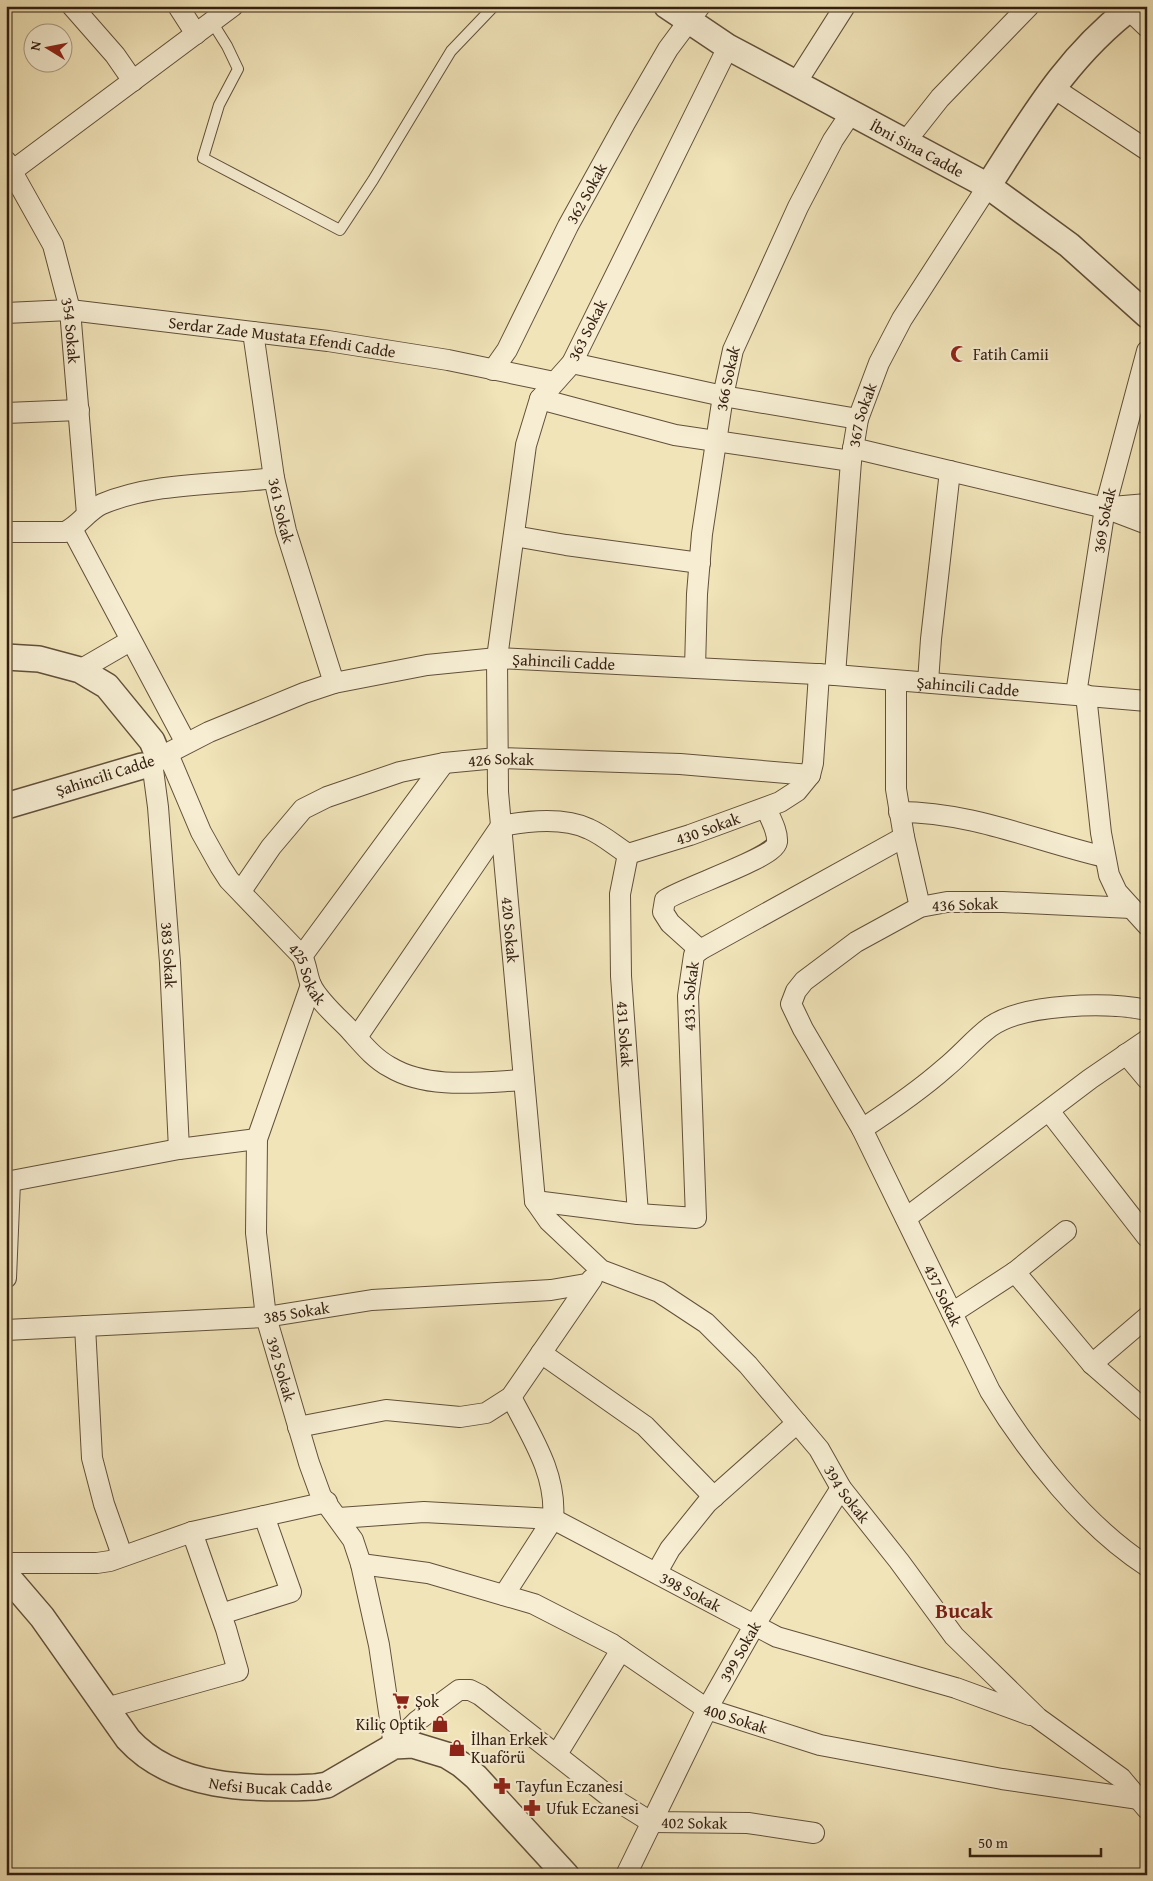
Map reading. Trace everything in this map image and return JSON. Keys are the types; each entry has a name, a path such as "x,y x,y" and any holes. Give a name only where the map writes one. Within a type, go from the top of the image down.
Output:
{"street":[{"path":"72,6 115,55 133,81"},
{"path":"178,6 204,28"},
{"path":"9,166 133,81 233,6"},
{"name":"İbni Sina Cadde","path":"667,6 695,14 728,47 988,186 1069,245 1147,315"},
{"path":"796,83 846,6"},
{"path":"906,141 940,98 1029,6"},
{"path":"988,186 1052,87 1088,45 1129,7 1147,27"},
{"name":"362 Sokak","path":"494,370 507,350 568,226 625,124 668,49 695,14"},
{"name":"363 Sokak","path":"497,658 526,444 540,398 572,363 728,47"},
{"path":"1052,87 1147,150"},
{"name":"366 Sokak","path":"695,668 700,563 723,396 733,350 798,207 833,140 851,113"},
{"name":"354 Sokak","path":"9,166 53,246 70,310 87,514"},
{"name":"367 Sokak","path":"827,674 852,455 858,419 879,364 902,320 988,186"},
{"name":"Serdar Zade Mustata Efendi Cadde","path":"6,313 70,310 328,341 554,382"},
{"name":"361 Sokak","path":"253,332 274,478 286,531 334,683"},
{"name":"369 Sokak","path":"1147,351 1105,508 1081,694 1105,857 1113,886 1147,925"},
{"path":"572,363 723,396 858,419"},
{"path":"540,398 675,436 716,442 852,455 950,471 1105,508 1147,524"},
{"path":"6,413 79,410"},
{"path":"928,682 930,639 950,471"},
{"path":"6,532 58,533 72,529 87,514 113,501 159,489 274,478"},
{"path":"1105,508 1147,504"},
{"path":"72,529 186,743"},
{"path":"514,536 566,546 700,563"},
{"path":"80,670 130,641"},
{"path":"6,657 39,659 80,670 107,686 152,741 155,760"},
{"name":"Şahincili Cadde","path":"6,806 155,760 186,743 304,693 334,683 427,665 497,658 827,674 1147,701"},
{"name":"420 Sokak","path":"497,658 497,758 501,826 535,1201"},
{"path":"810,775 827,674"},
{"path":"896,681 894,758 899,812 920,907"},
{"name":"426 Sokak","path":"241,892 272,847 303,809 328,797 400,772 444,763 497,758 680,764 810,775"},
{"name":"425 Sokak","path":"155,760 201,832 224,873 302,956 308,969 311,985 374,1055 389,1067 406,1075 451,1082 524,1080"},
{"name":"383 Sokak","path":"155,760 170,963 178,1149"},
{"path":"302,956 444,763"},
{"name":"430 Sokak","path":"628,854 766,808 797,791 810,775"},
{"path":"700,950 670,923 664,912 665,900 677,892 730,871 773,850 777,842 776,832 766,808"},
{"path":"899,812 936,814 998,825 1105,857"},
{"path":"357,1037 501,826 518,823 571,823 588,828 628,854"},
{"name":"433. Sokak","path":"638,1214 696,1218 688,996 691,965 694,956 700,950 904,838"},
{"name":"431 Sokak","path":"628,854 620,894 621,976 638,1214"},
{"name":"436 Sokak","path":"796,991 804,981 856,942 920,907 947,902 1003,902 1131,908"},
{"name":"392 Sokak","path":"311,985 257,1139 256,1233 266,1317 308,1463 321,1496 353,1540 361,1564 379,1645 398,1746"},
{"name":"437 Sokak","path":"796,991 791,1004 795,1014 862,1130 990,1391 1021,1440 1083,1511 1113,1542 1147,1566"},
{"path":"862,1130 914,1095 991,1026 1019,1014 1039,1009 1112,1006 1147,1010"},
{"path":"906,1218 1147,1040"},
{"path":"1126,1054 1147,1079"},
{"path":"1049,1111 1147,1237"},
{"path":"6,1278 8,1182 178,1149 257,1139"},
{"path":"535,1201 638,1214"},
{"name":"394 Sokak","path":"535,1201 549,1221 601,1270 658,1292 706,1323 748,1365 818,1449 841,1488 900,1561 954,1636 1038,1718 1121,1778 1143,1804"},
{"path":"952,1313 1015,1272 1066,1231"},
{"path":"298,1428 386,1410 460,1417 480,1414 494,1409 511,1397 586,1284 601,1270"},
{"path":"1015,1272 1092,1364 1147,1412"},
{"name":"385 Sokak","path":"6,1330 266,1317 372,1300 551,1290 586,1284"},
{"path":"1092,1364 1147,1316"},
{"path":"85,1326 92,1458 104,1504 122,1555"},
{"path":"541,1353 645,1426 714,1497"},
{"path":"504,1595 553,1519 553,1492 546,1468 511,1397"},
{"path":"656,1572 670,1549 714,1497 797,1423"},
{"name":"399 Sokak","path":"626,1875 707,1709 754,1626 841,1488"},
{"name":"398 Sokak","path":"6,1563 98,1563 192,1532 264,1516 333,1510 424,1512 553,1519 656,1572 754,1626 819,1650 956,1688 1038,1718"},
{"path":"221,1614 291,1592 264,1516"},
{"path":"106,1708 238,1671 221,1614 192,1532"},
{"name":"400 Sokak","path":"361,1564 428,1573 534,1604 621,1650 707,1709 820,1746 1143,1804"},
{"name":"Nefsi Bucak Cadde","path":"6,1575 42,1617 138,1750 166,1768 210,1782 229,1785 294,1788 327,1784 398,1746"},
{"path":"558,1754 621,1650"},
{"name":"402 Sokak","path":"398,1746 417,1721 460,1690 470,1690 480,1694 606,1794 651,1822 748,1823 814,1833"},
{"path":"398,1746 413,1745 446,1756 462,1765 476,1777 566,1875"}],"lane":[{"path":"204,28 227,46 238,69 219,105 203,158 340,230 373,180 451,51 494,6"}],"place":[{"name":"Fatih Camii","path":"959,354"},
{"name":"Şok","path":"401,1701"},
{"name":"Kiliç Optik","path":"440,1724"},
{"name":"İlhan Erkek Kuaförü","path":"457,1748"},
{"name":"Tayfun Eczanesi","path":"502,1786"},
{"name":"Ufuk Eczanesi","path":"532,1808"}],"district":[{"name":"Bucak","path":"964,1610"}]}
